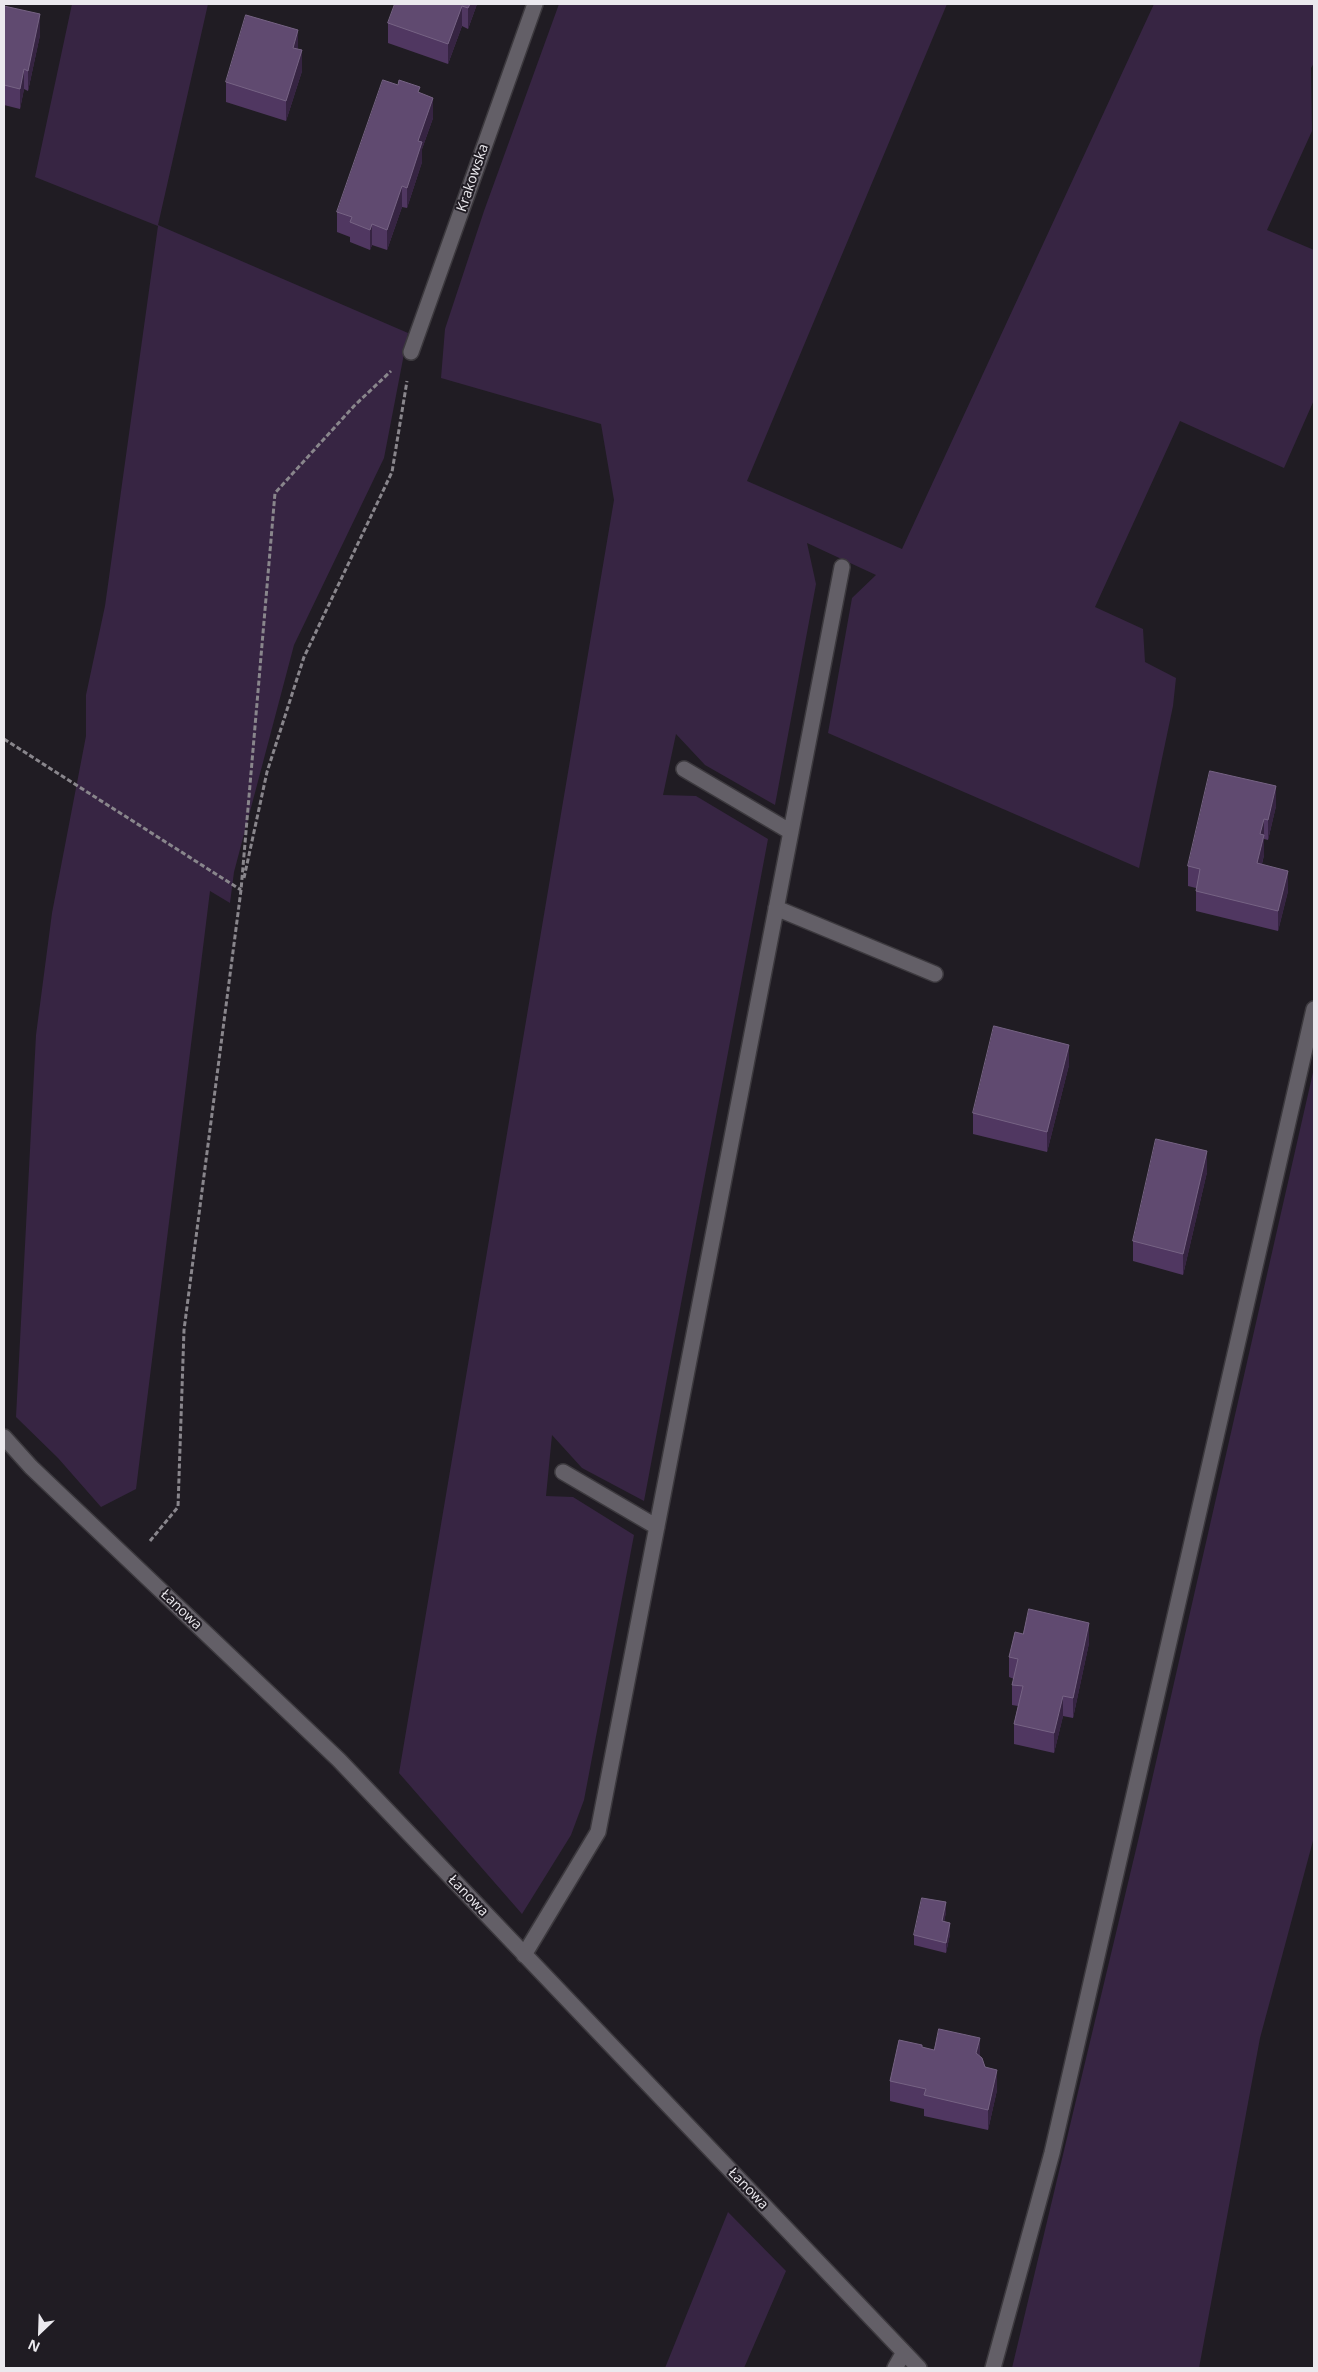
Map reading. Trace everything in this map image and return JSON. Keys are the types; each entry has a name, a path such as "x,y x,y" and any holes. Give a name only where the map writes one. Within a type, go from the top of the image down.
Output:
{"street":[{"name":"Krakowska","path":"411,352 534,4"},
{"path":"524,1955 598,1832 842,567"},
{"path":"684,769 791,832"},
{"path":"776,908 935,974"},
{"path":"993,2368 1052,2152 1314,1009"},
{"name":"Łanowa","path":"4,1437 31,1467 339,1760 919,2368"},
{"path":"563,1472 657,1527"},
{"path":"895,2368 904,2352"}],"path":[{"path":"241,890 267,772 304,657 392,472 411,352"},
{"path":"126,1557 153,1539 178,1507 184,1330 241,890 275,493 354,406 411,352"},
{"path":"4,739 241,890"}],"shaded area":[{"path":"72,4 208,4 158,225 408,333 384,458 294,645 234,872 230,903 210,891 136,1489 101,1507 58,1458 16,1417 36,1035 52,913 86,736 86,695 105,606 158,226 35,177"},
{"path":"559,4 947,4 747,481 902,549 1154,4 1314,4 1314,63 1311,68 1312,131 1267,230 1314,250 1314,400 1284,468 1180,421 1095,607 1143,629 1145,662 1176,678 1173,706 1139,868 828,733 852,598 876,575 807,543 816,584 775,805 705,765 676,734 663,795 696,796 768,839 644,1501 582,1468 552,1435 546,1496 573,1497 634,1535 584,1800 571,1835 522,1914 399,1773 614,500 601,424 441,378 445,329 484,211"},
{"path":"1314,1068 1314,1837 1260,2038 1199,2368 1012,2368 1138,1841"},
{"path":"728,2212 786,2271 744,2368 665,2368"}],"building":[{"path":"395,4 470,4 468,8 462,6 448,44 388,23"},
{"path":"4,6 40,14 28,71 24,69 20,89 4,85"},
{"path":"246,15 298,30 293,48 302,50 286,101 226,82"},
{"path":"383,80 398,85 399,80 420,87 418,92 433,98 418,141 422,142 407,188 402,186 387,230 372,224 370,230 350,222 352,217 337,212"},
{"path":"1210,771 1276,786 1268,820 1264,819 1260,834 1264,835 1257,863 1288,871 1278,911 1196,891 1200,869 1188,866"},
{"path":"994,1026 1069,1045 1047,1132 973,1113"},
{"path":"1156,1139 1207,1151 1183,1254 1133,1241"},
{"path":"1029,1609 1089,1623 1073,1698 1063,1696 1054,1733 1014,1724 1023,1686 1012,1685 1018,1659 1009,1657 1015,1632 1023,1634"},
{"path":"922,1898 946,1902 942,1921 950,1923 946,1943 914,1935"},
{"path":"939,2029 980,2038 976,2053 982,2058 985,2067 997,2070 988,2110 924,2095 926,2089 890,2081 899,2040 922,2045 922,2047 934,2050"}]}
